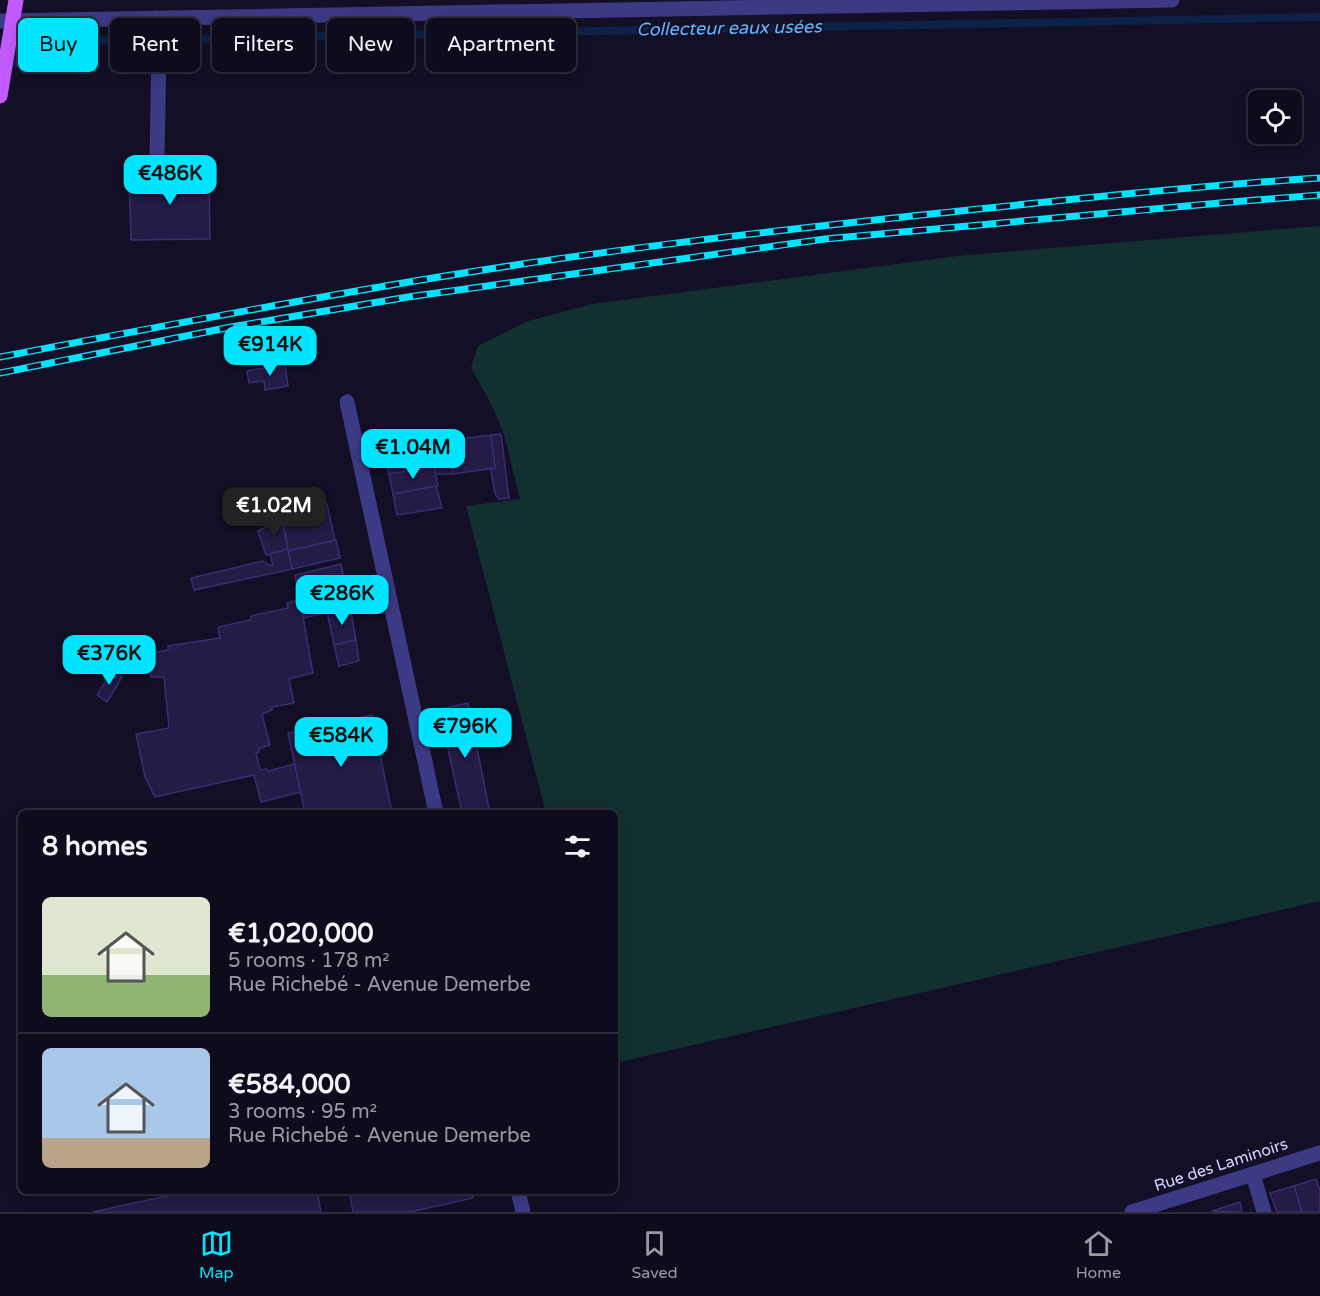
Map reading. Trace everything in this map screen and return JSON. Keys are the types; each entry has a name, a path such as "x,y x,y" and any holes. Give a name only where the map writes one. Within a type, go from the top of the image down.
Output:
{"main road":[{"path":"0,96 16,0"}],"street":[{"path":"156,18 1172,0"},
{"path":"0,21 110,19"},
{"path":"157,160 159,72"},
{"path":"346,402 435,810"},
{"name":"Rue des Laminoirs","path":"1132,1212 1320,1153"},
{"path":"1253,1173 1264,1212"},
{"path":"519,1194 523,1212"}],"green space":[{"path":"1320,226 1320,901 618,1062 618,810 545,810 466,506 520,499 504,434 471,368 478,346 528,321 592,304 965,255"}],"building":[{"path":"180,168 180,173 209,172 210,239 131,240 129,174 158,173 158,169 161,173 178,173 177,169"},
{"path":"285,364 288,386 265,390 264,381 249,383 247,371"},
{"path":"501,434 509,498 499,499 495,494 491,469 495,468 491,435"},
{"path":"491,435 495,468 453,474 449,440"},
{"path":"449,440 453,474 436,474 430,442"},
{"path":"430,442 434,467 389,474 383,448"},
{"path":"434,467 438,486 393,494 389,474"},
{"path":"436,486 442,508 397,515 393,494"},
{"path":"320,496 327,504 335,540 288,551 282,517"},
{"path":"282,518 288,549 266,555 258,531"},
{"path":"336,540 340,558 292,569 288,551"},
{"path":"288,549 292,569 194,590 191,578 263,561 273,565 270,554"},
{"path":"341,564 350,607 304,618 295,575"},
{"path":"300,600 313,673 289,679 294,703 272,707 272,710 262,714 270,745 258,749 259,752 256,753 260,770 267,769 268,771 295,764 301,792 261,802 254,775 155,797 145,777 136,734 169,728 164,677 151,677 150,653 168,650 168,646 220,638 218,627 251,620 251,616 288,608 287,603"},
{"path":"350,607 356,640 334,645 327,612"},
{"path":"356,640 359,661 339,666 334,645"},
{"path":"112,671 122,677 107,702 97,695"},
{"path":"468,703 489,810 461,810 441,717 438,718 436,710"},
{"path":"372,715 391,810 304,810 288,733"},
{"path":"1316,1179 1320,1190 1320,1212 1302,1212 1294,1186"},
{"path":"1294,1186 1302,1212 1277,1212 1270,1193"},
{"path":"175,1194 318,1194 321,1212 93,1212"},
{"path":"350,1194 472,1194 473,1198 410,1212 353,1212"},
{"path":"1240,1202 1242,1212 1212,1211"}],"waterway":[{"name":"Collecteur eaux usées","path":"3,63 44,63 89,41 1320,17"}],"railway":[{"path":"0,357 358,291 607,252 940,213 1177,189 1320,178"},
{"path":"0,373 231,327 408,297 825,239 1320,195"}]}
